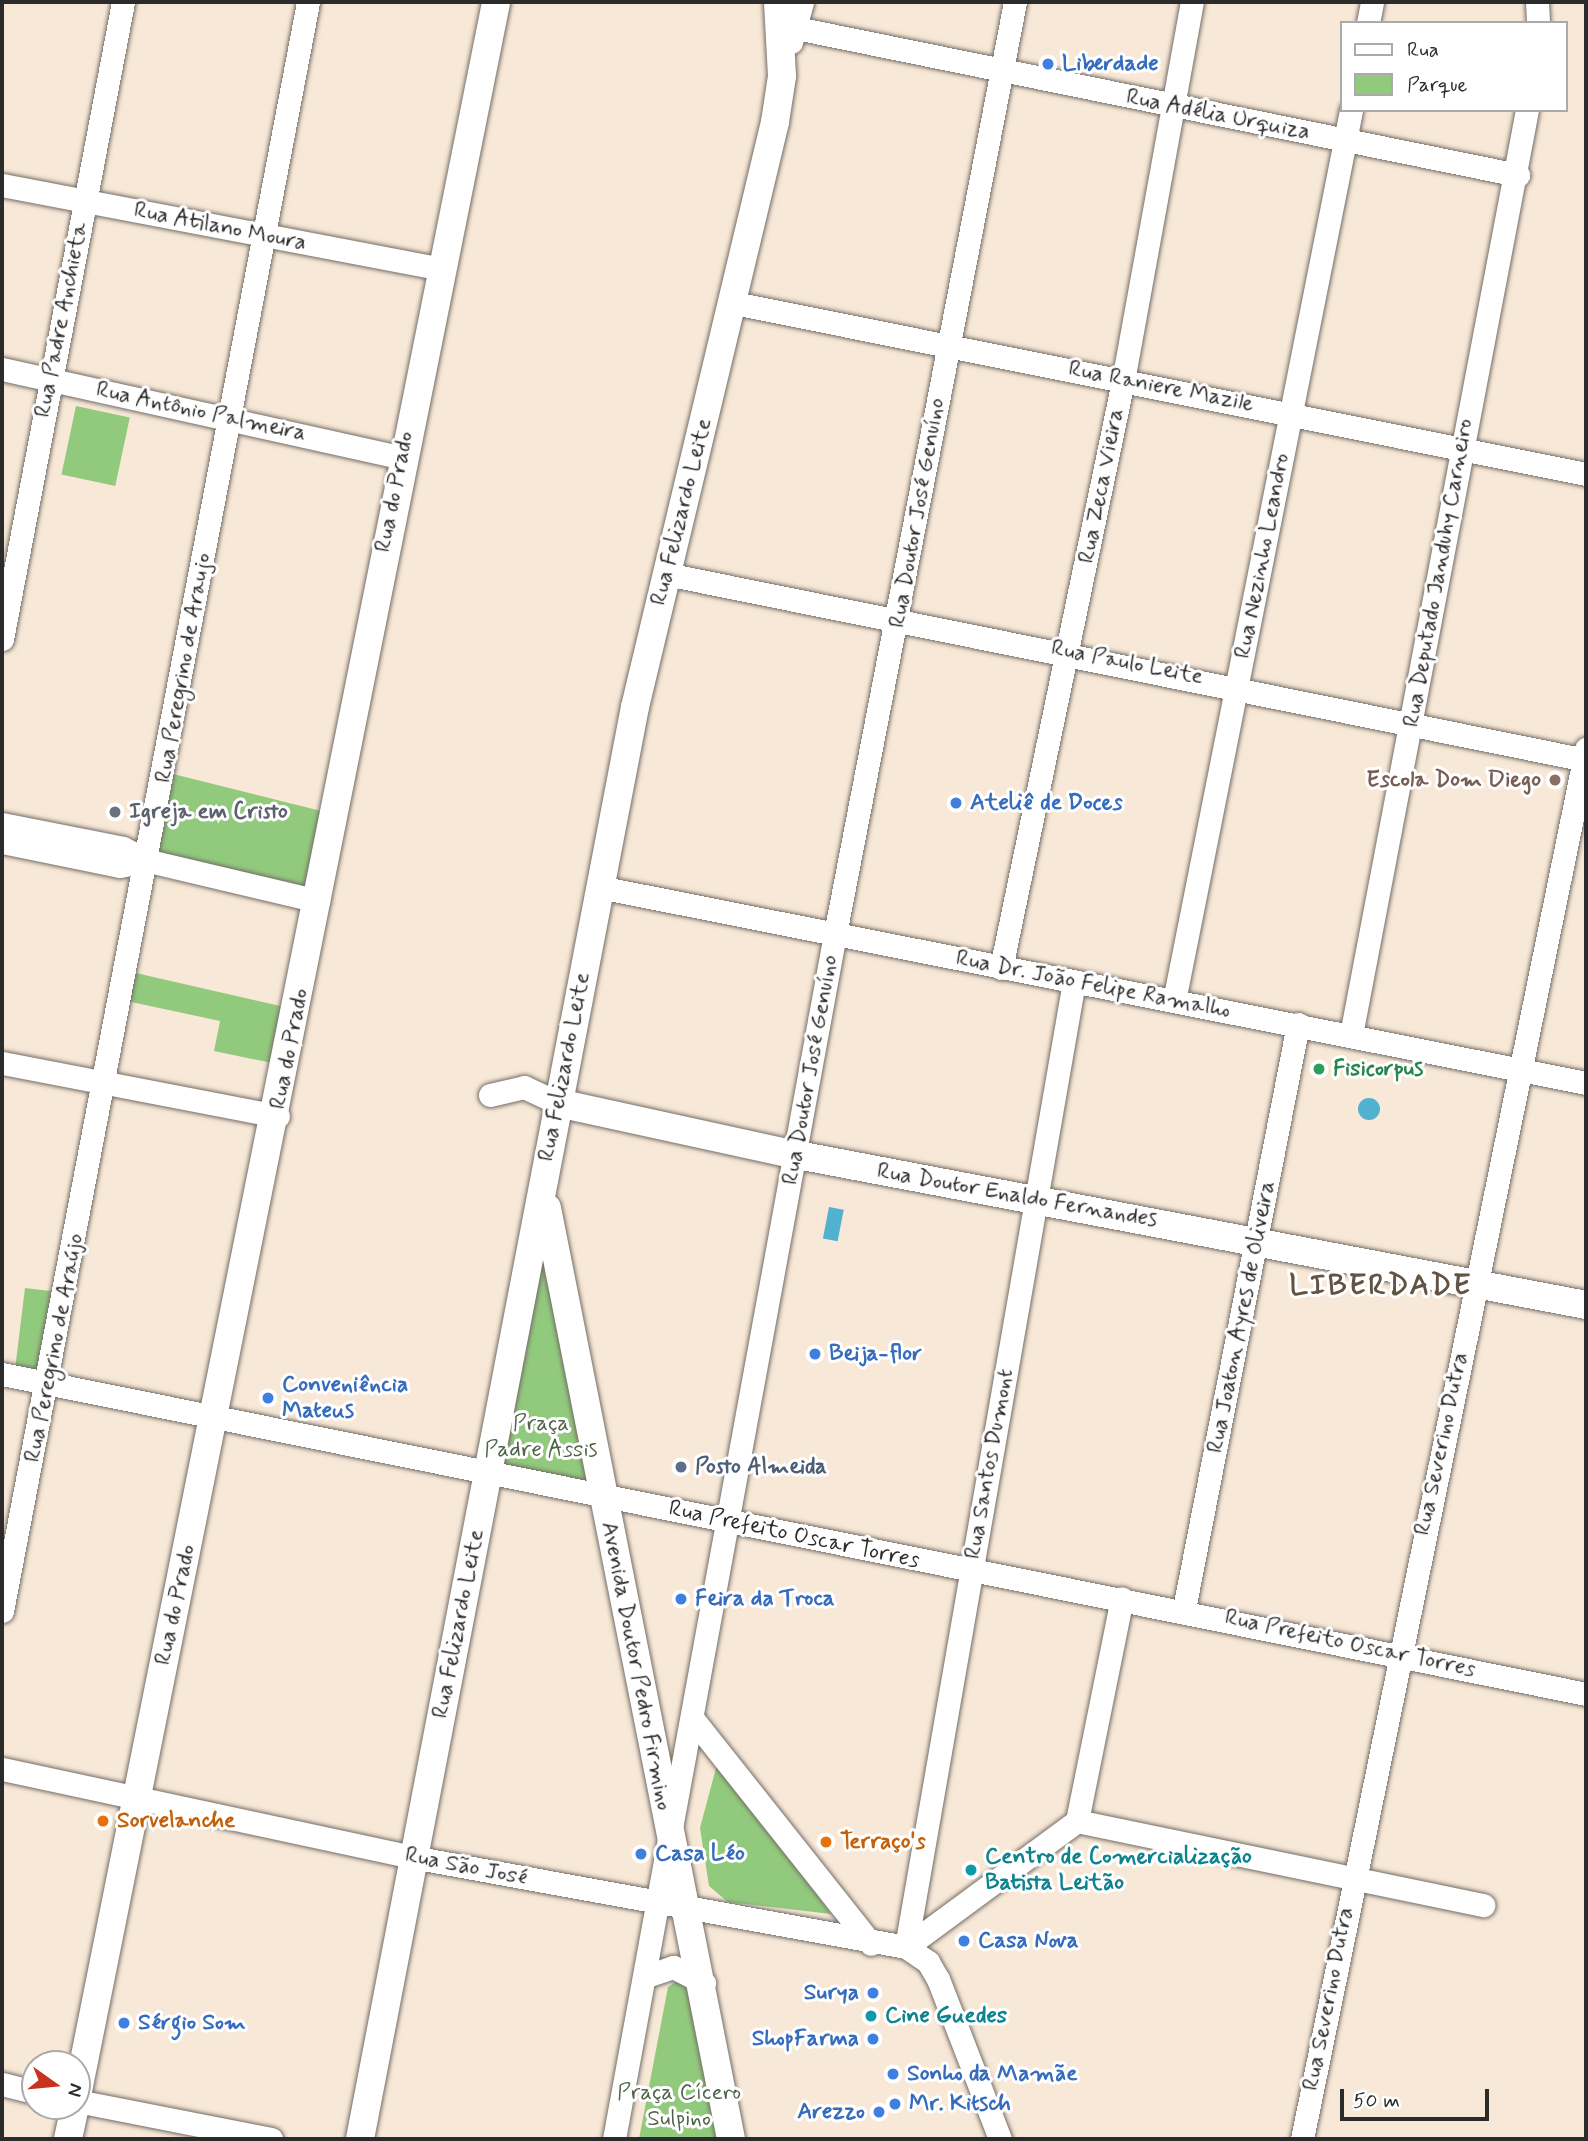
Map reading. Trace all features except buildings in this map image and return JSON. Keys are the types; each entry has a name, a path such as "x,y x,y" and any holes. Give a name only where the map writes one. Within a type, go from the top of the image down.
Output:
{"main road":[{"name":"Rua do Prado","path":"86,2050 278,1116 400,457 496,2"},
{"path":"778,2 782,76"},
{"name":"Rua Felizardo Leite","path":"360,2139 411,1857 544,1191 599,887 666,574 734,303 782,76"},
{"name":"Rua Doutor Enaldo Fernandes","path":"558,1103 797,1154 1586,1305"},
{"name":"Avenida Doutor Pedro Firmino","path":"544,1191 672,1847 704,1983 731,2139"},
{"name":"Rua do Prado","path":"68,2139 72,2120"}],"street":[{"name":"Rua Padre Anchieta","path":"2,639 123,2"},
{"name":"Rua Peregrino de Araujo","path":"106,1083 308,2"},
{"name":"Rua Felizardo Leite","path":"782,76 802,2"},
{"name":"Rua Doutor José Genuíno","path":"614,2139 672,1847 692,1718 731,1523 835,934 899,618 1015,2"},
{"name":"Rua Zeca Vieira","path":"1001,968 1123,380 1192,2"},
{"path":"1368,21 1373,2"},
{"path":"1537,2 1538,21"},
{"name":"Rua Adélia Urquiza","path":"796,28 1000,73 1518,175"},
{"name":"Rua Nezinho Leandro","path":"1174,1001 1352,112"},
{"name":"Rua Deputado Janduhy Carneiro","path":"1351,1035 1412,721 1460,450 1518,175 1527,112"},
{"name":"Rua Atilano Moura","path":"2,185 439,268"},
{"name":"Rua Raniere Mazile","path":"734,303 1291,412 1460,450 1586,474"},
{"name":"Rua Antônio Palmeira","path":"2,369 230,417 400,457"},
{"name":"Rua Paulo Leite","path":"666,574 1068,651 1586,756"},
{"name":"Rua Severino Dutra","path":"1303,2139 1397,1654 1524,1072 1586,756"},
{"path":"2,824 123,848 149,862 318,901"},
{"path":"2,842 120,866 149,862"},
{"name":"Rua Dr. João Felipe Ramalho","path":"599,887 1586,1083"},
{"name":"Rua Santos Dumont","path":"906,1947 1074,981"},
{"name":"Rua Joaton Ayres de Oliveira","path":"1184,1609 1258,1241 1298,1024"},
{"path":"2,1063 278,1116"},
{"name":"Rua Peregrino de Araújo","path":"2,1611 106,1083"},
{"path":"490,1095 524,1087 558,1103"},
{"name":"Rua Prefeito Oscar Torres","path":"2,1374 731,1523 1184,1609 1586,1694"},
{"path":"906,1947 1077,1821 1122,1598"},
{"path":"692,1718 871,1944"},
{"name":"Rua São José","path":"2,1769 411,1857 871,1944 906,1947 928,1962 1000,2139"},
{"path":"1077,1821 1483,1905"},
{"path":"647,1976 673,1967 704,1983"},
{"path":"2,2084 21,2089"},
{"path":"91,2104 271,2139"}],"green space":[{"path":"76,406 130,417 115,486 61,474"},
{"path":"165,772 326,812 304,899 143,859"},
{"path":"127,971 298,1010 287,1066 214,1051 220,1021 122,1000"},
{"name":"Praça Padre Assis","path":"535,1236 602,1495 490,1472"},
{"path":"25,1288 65,1293 54,1381 14,1376"},
{"path":"716,1768 725,1768 831,1914 728,1902 709,1886 700,1828"},
{"name":"Praça Cícero Sulpino","path":"678,1980 689,1983 718,2139 639,2139 668,1987"}],"water":[{"path":"1369,1098 1377,1101 1380,1109 1377,1117 1369,1120 1361,1117 1358,1109 1361,1101"},
{"path":"829,1207 844,1210 838,1241 823,1238"}],"place":[{"name":"Liberdade","path":"1048,64"},
{"name":"Escola Dom Diego","path":"1555,780"},
{"name":"Ateliê de Doces","path":"956,803"},
{"name":"Igreja em Cristo","path":"115,812"},
{"name":"Fisicorpus","path":"1319,1069"},
{"name":"Beija-flor","path":"815,1354"},
{"name":"Conveniência Mateus","path":"268,1398"},
{"name":"Posto Almeida","path":"681,1467"},
{"name":"Feira da Troca","path":"681,1599"},
{"name":"Sorvelanche","path":"103,1821"},
{"name":"Terraço's","path":"826,1842"},
{"name":"Casa Léo","path":"641,1854"},
{"name":"Centro de Comercialização Batista Leitão","path":"971,1870"},
{"name":"Casa Nova","path":"964,1941"},
{"name":"Surya","path":"873,1993"},
{"name":"Cine Guedes","path":"871,2016"},
{"name":"Sérgio Som","path":"124,2023"},
{"name":"ShopFarma","path":"873,2039"},
{"name":"Sonho da Mamãe","path":"893,2074"},
{"name":"Mr. Kitsch","path":"895,2104"},
{"name":"Arezzo","path":"879,2112"}],"district":[{"name":"LIBERDADE","path":"1381,1286"}]}
